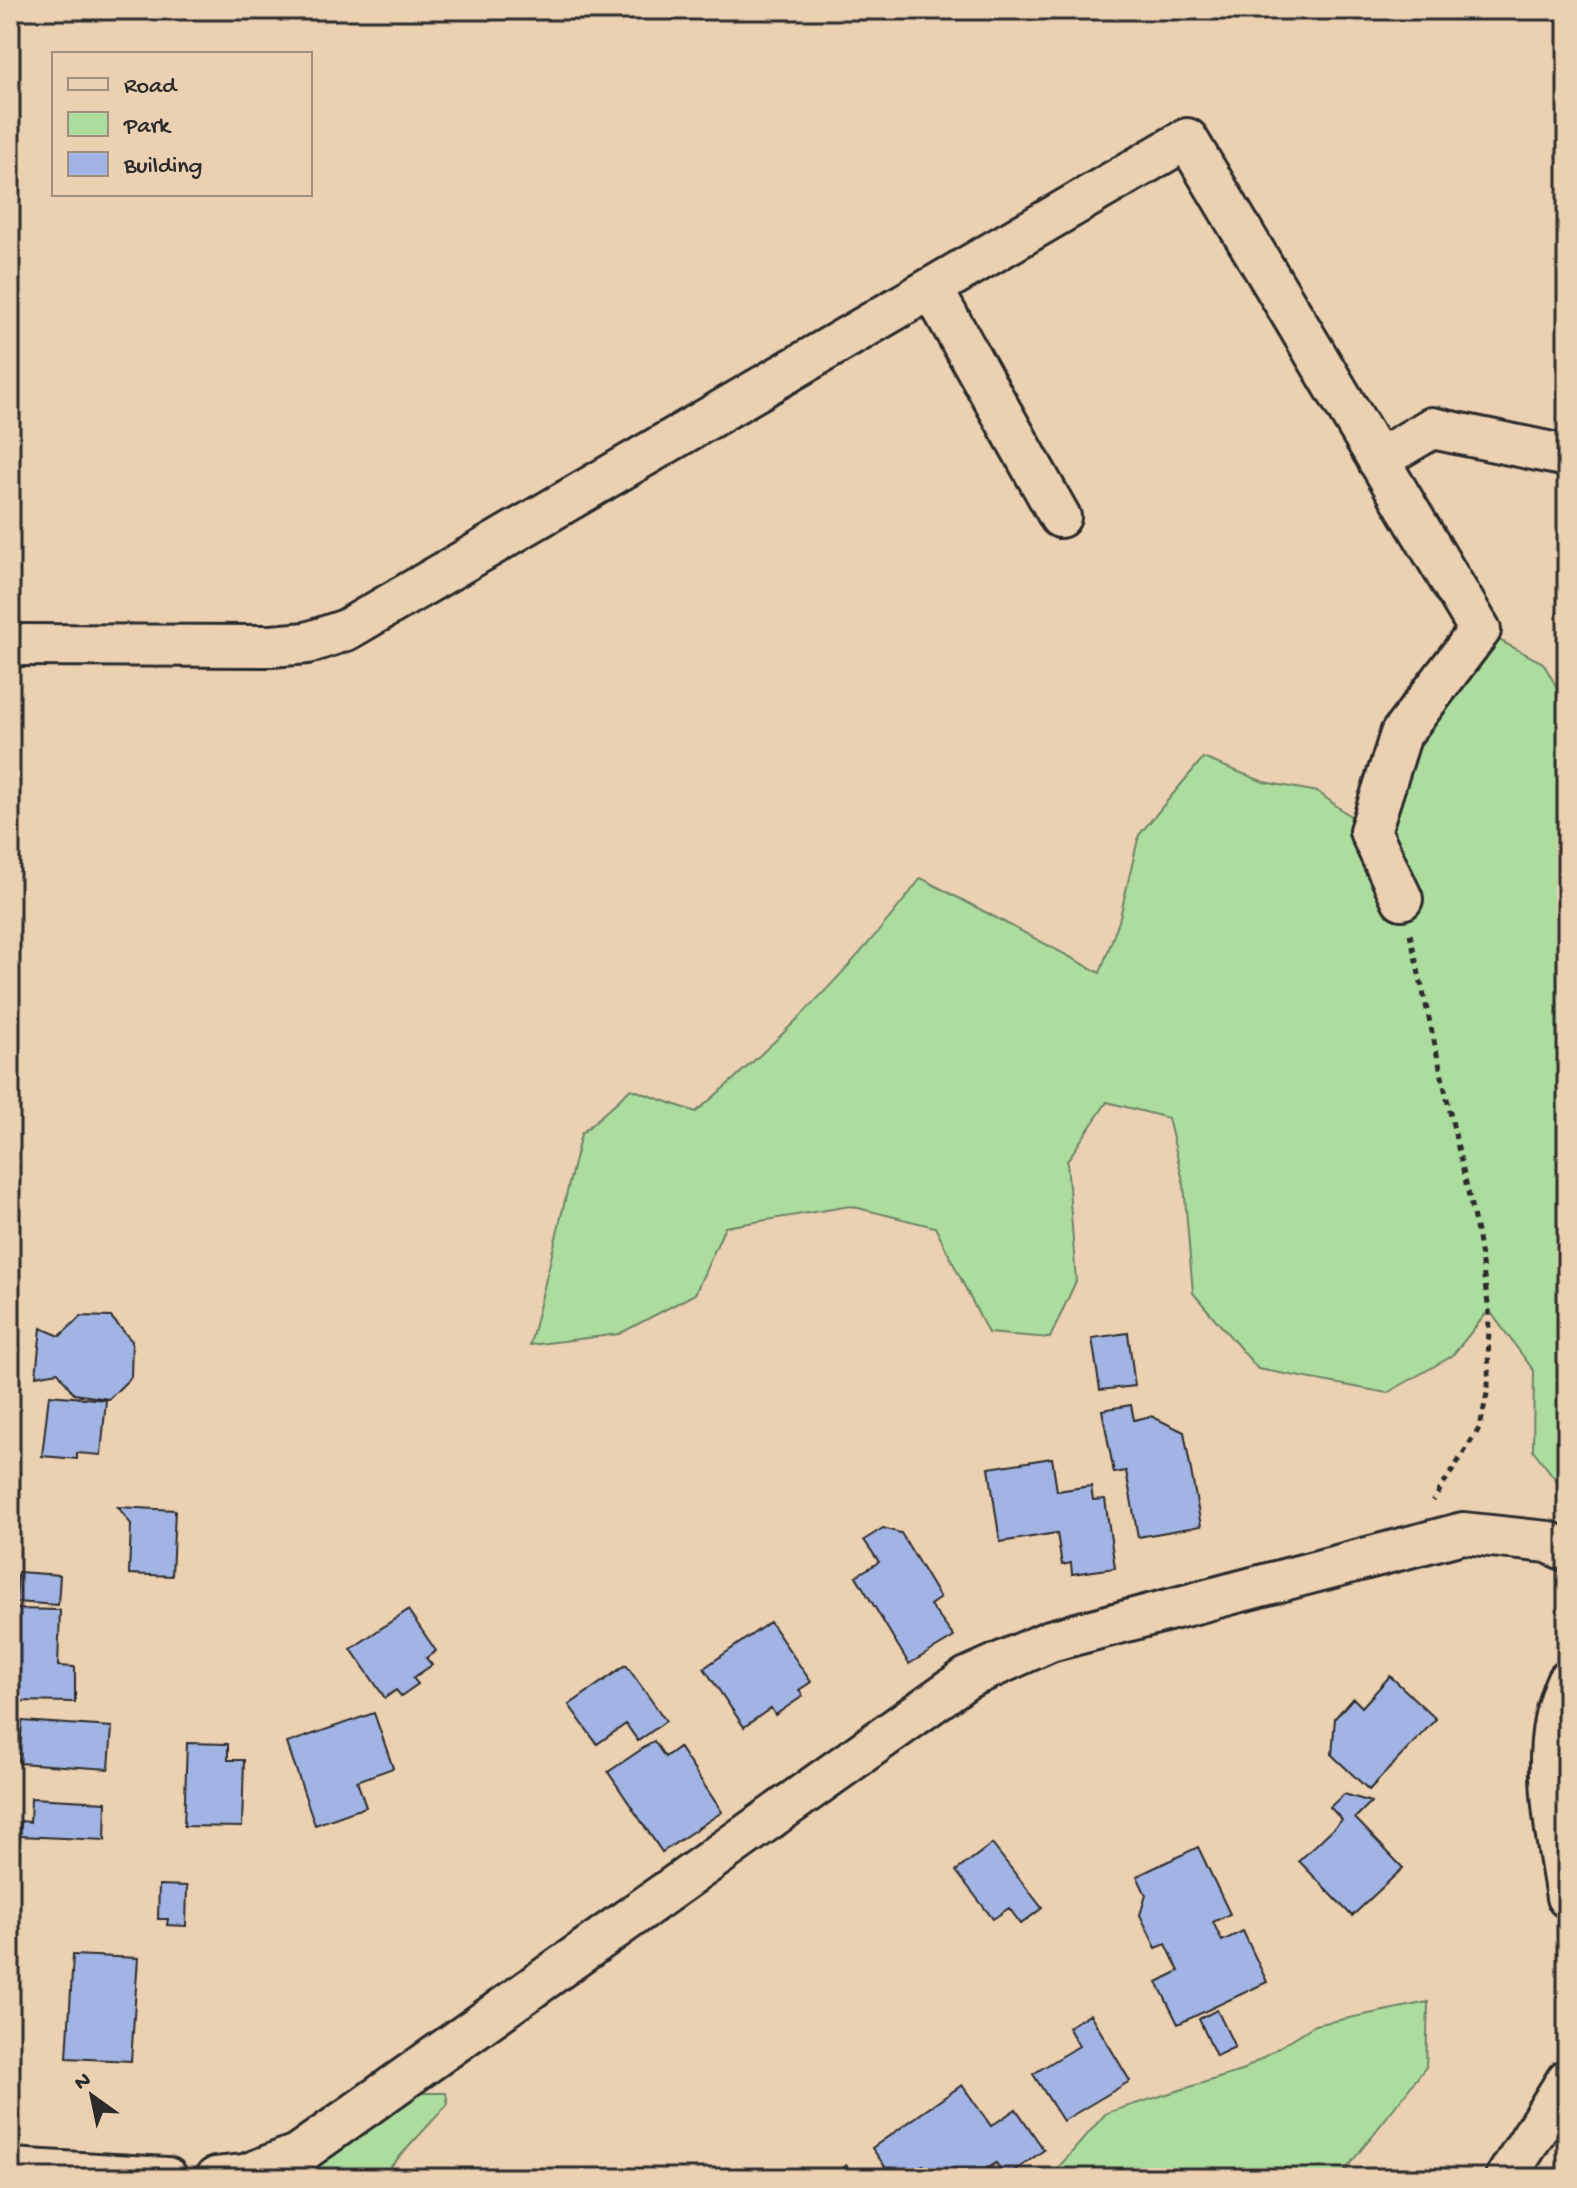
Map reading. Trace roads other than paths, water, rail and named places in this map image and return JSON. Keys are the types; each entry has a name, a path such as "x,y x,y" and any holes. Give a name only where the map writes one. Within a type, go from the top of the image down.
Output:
{"street":[{"path":"10,645 271,646 307,643 346,630 1187,139 1480,630 1401,734 1370,831 1402,899"},
{"path":"932,289 1060,517"},
{"path":"1378,460 1432,428 1567,456"},
{"path":"216,2178 245,2175 297,2155 967,1678 1050,1641 1463,1533 1548,1542 1567,1551"},
{"path":"1567,1681 1551,1755 1554,1817 1567,1897"},
{"path":"1506,2178 1567,2080"},
{"path":"10,2169 167,2178"}]}
